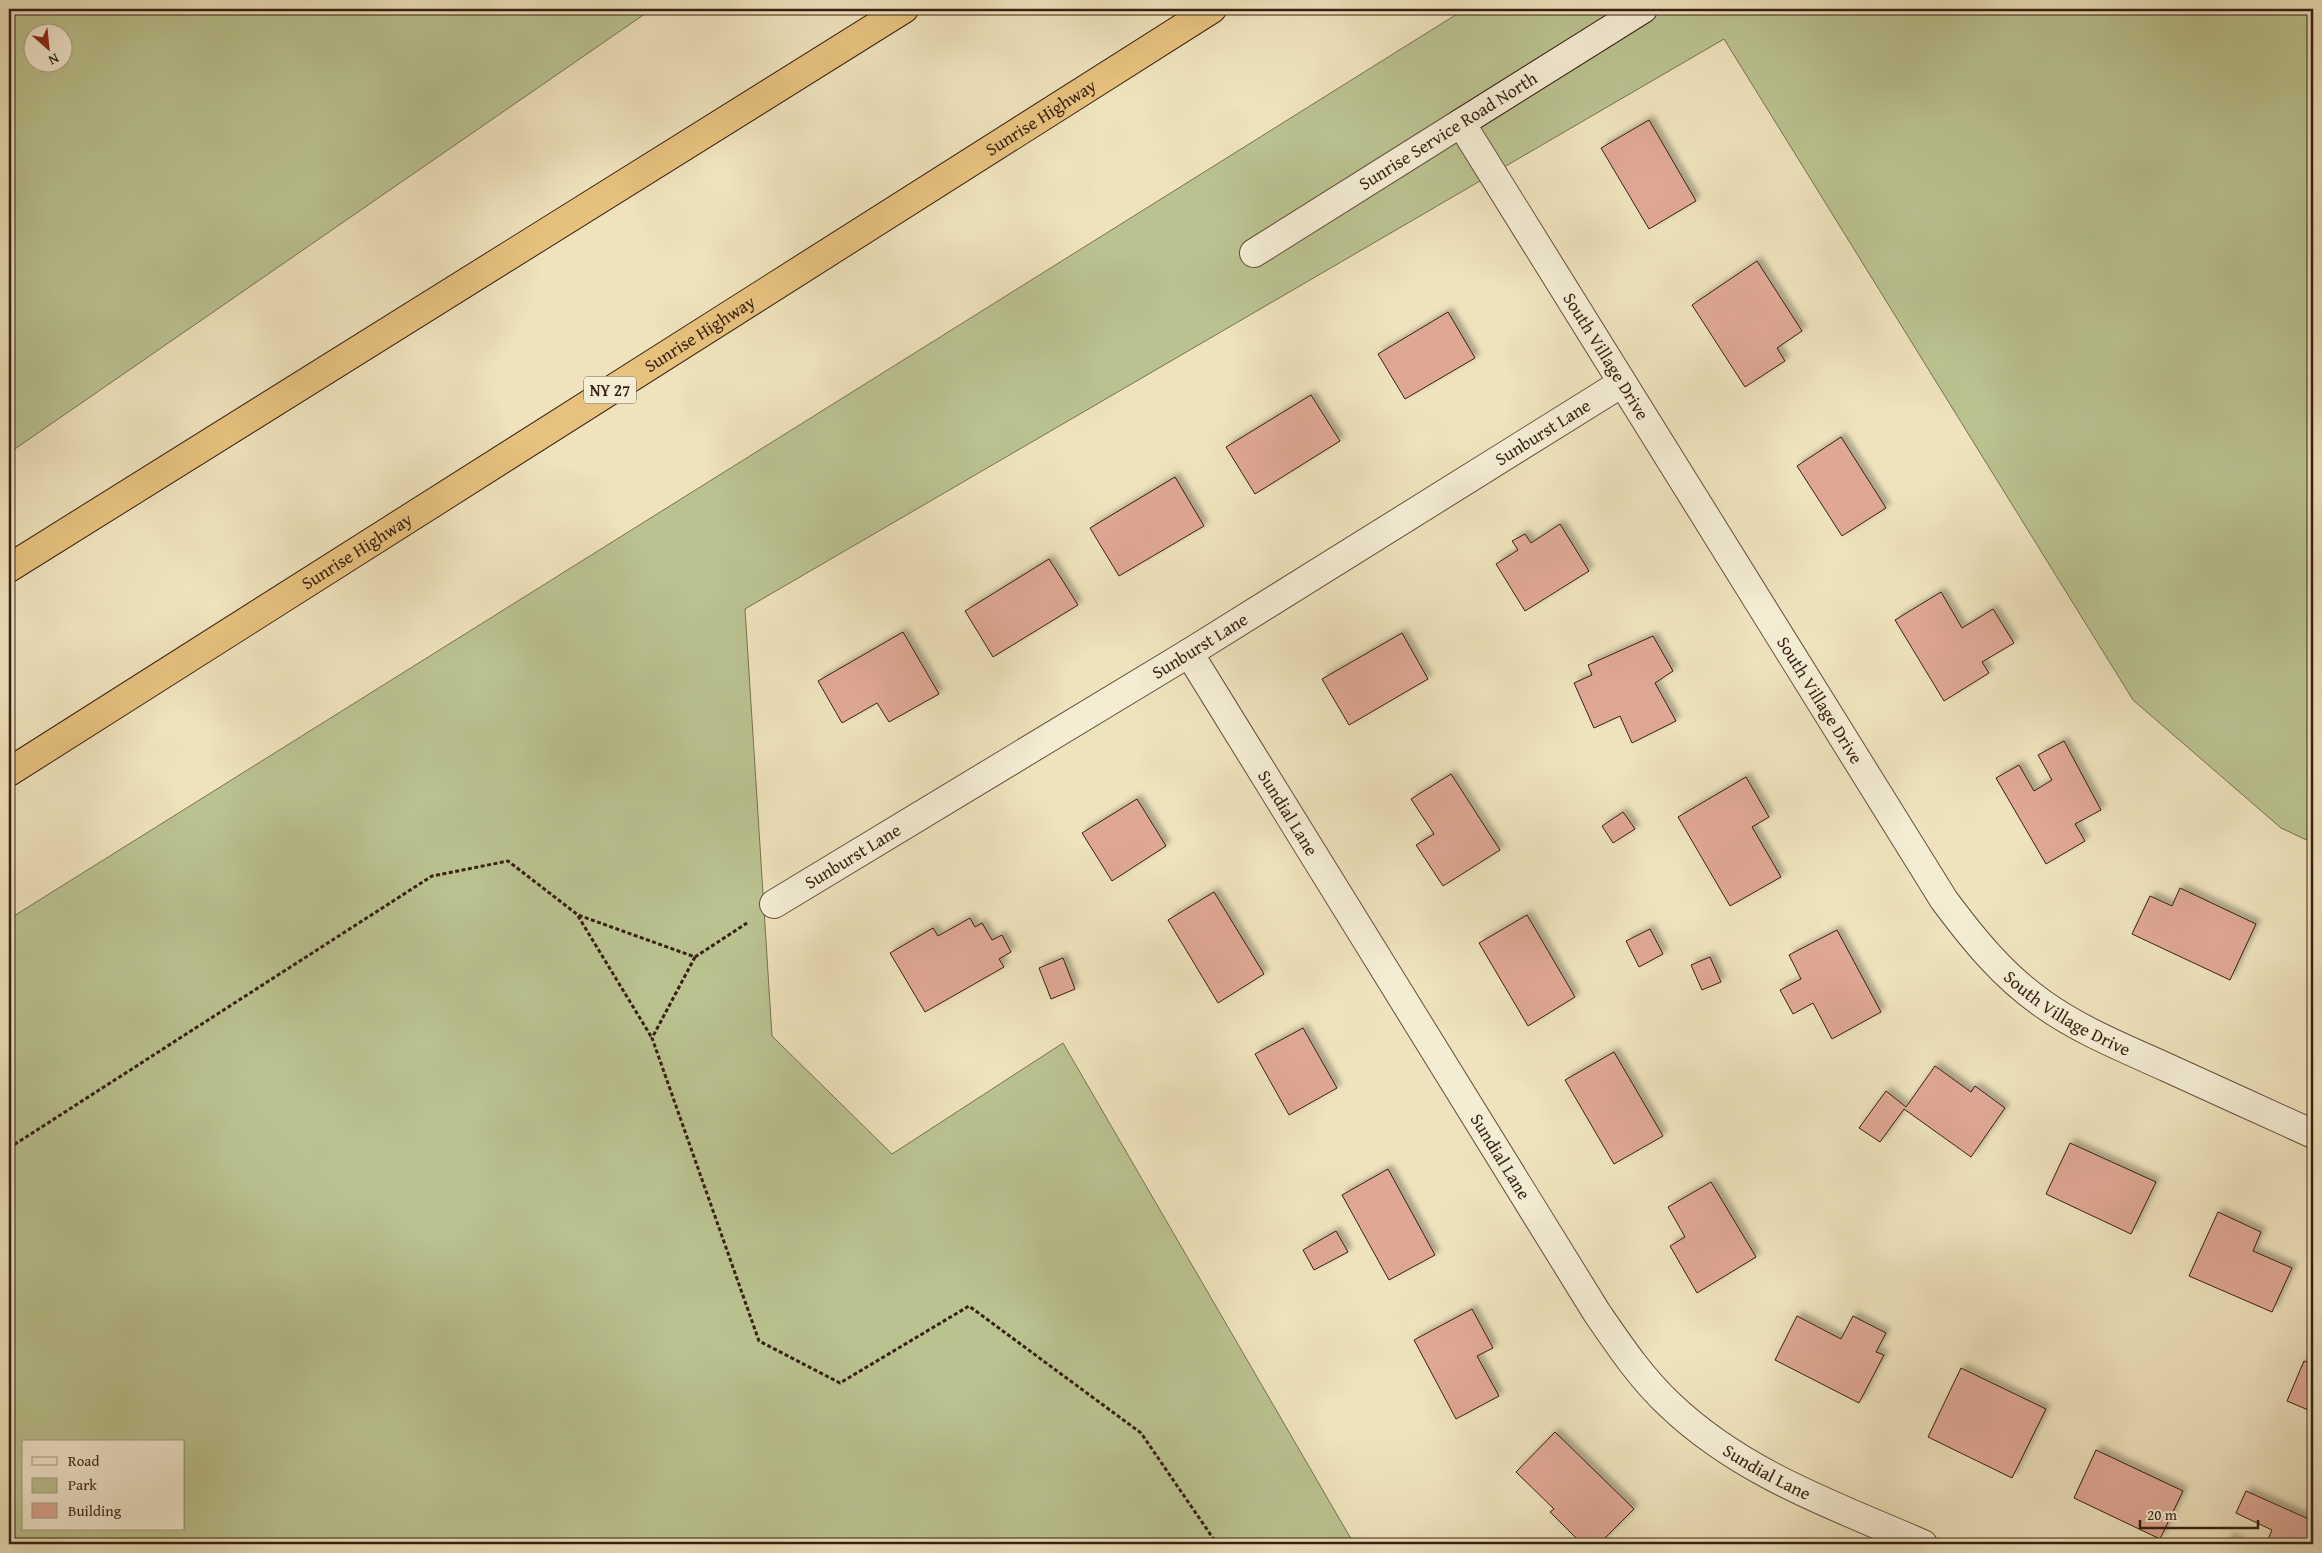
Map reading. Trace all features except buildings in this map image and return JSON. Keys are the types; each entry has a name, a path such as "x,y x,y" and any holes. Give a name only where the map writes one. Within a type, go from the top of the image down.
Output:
{"highway":[{"path":"9,568 904,9"},
{"name":"Sunrise Highway","path":"9,772 1212,9"}],"street":[{"name":"Sunrise Service Road North","path":"1254,254 1642,9"},
{"name":"South Village Drive","path":"1461,123 1944,900 1975,941 2005,972 2043,1004 2080,1026 2122,1048 2313,1134"},
{"name":"Sunburst Lane","path":"774,904 1189,653 1622,384"},
{"name":"Sundial Lane","path":"1189,653 1597,1313 1642,1375 1670,1405 1697,1428 1744,1461 1784,1484 1923,1544"}],"path":[{"path":"9,1148 432,876 508,861 578,915 695,957"},
{"path":"652,1038 695,957 774,904"},
{"path":"578,915 652,1038 759,1341 840,1383 969,1306 1141,1433 1217,1544"}],"green space":[{"path":"9,9 652,9 9,453"},
{"path":"1465,9 2313,9 2313,843 2281,828 2133,700 1724,39 745,609 772,1036 892,1154 1063,1043 1354,1544 9,1544 9,919"}]}
